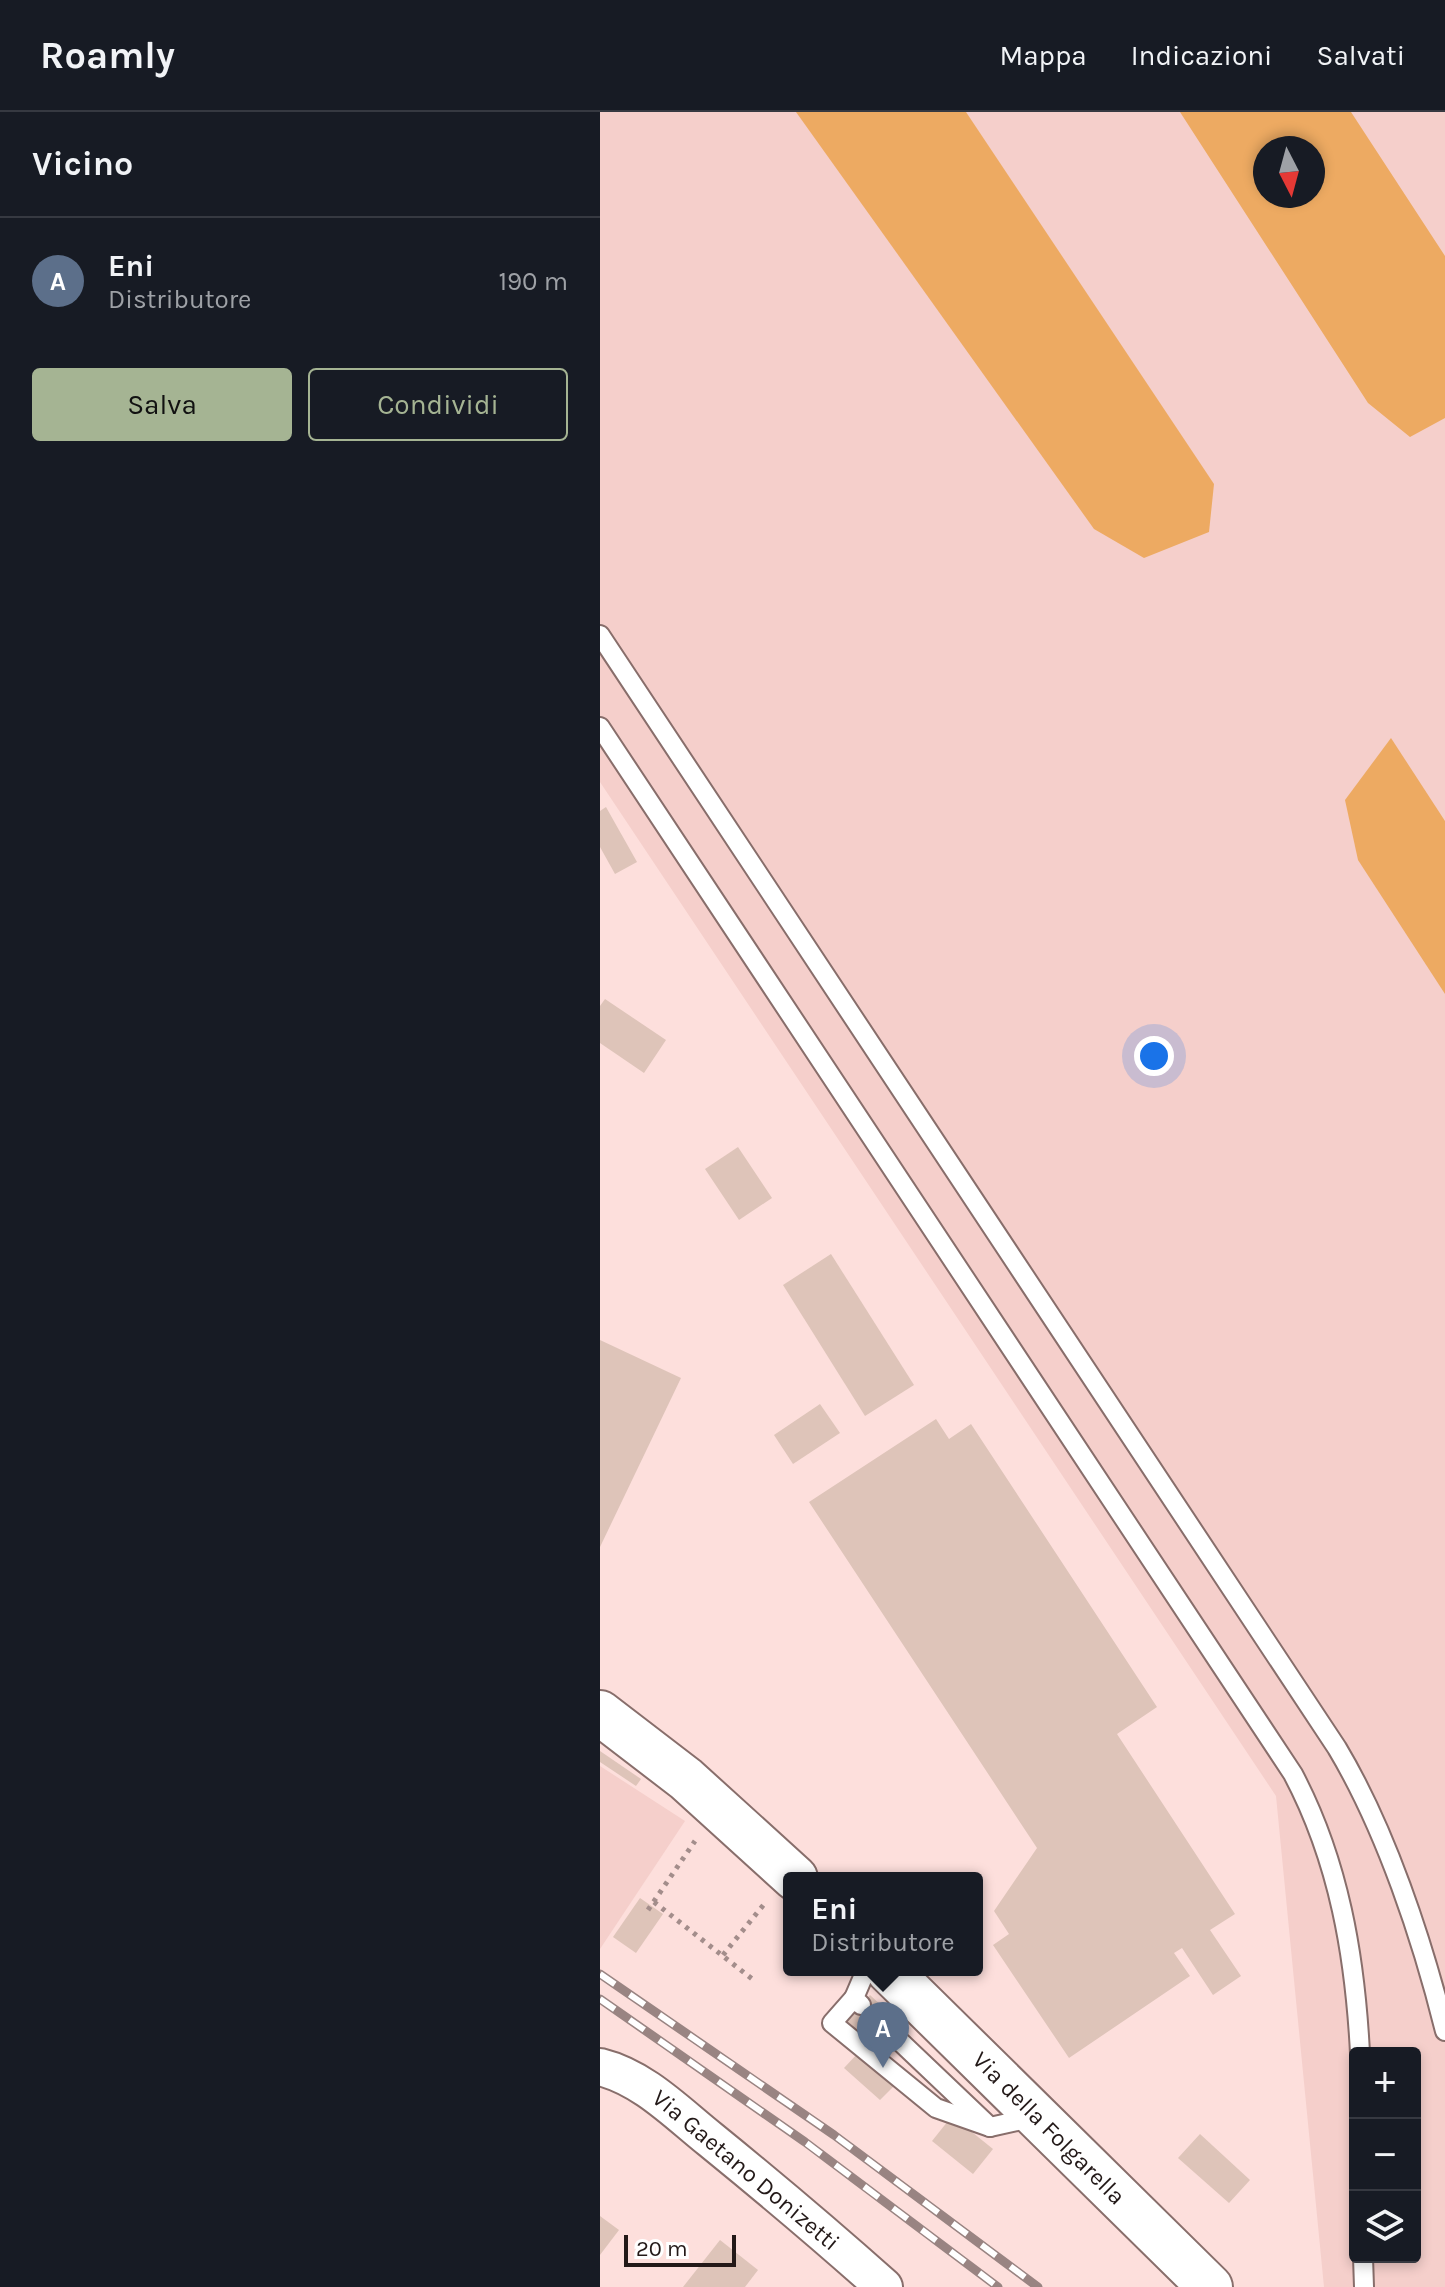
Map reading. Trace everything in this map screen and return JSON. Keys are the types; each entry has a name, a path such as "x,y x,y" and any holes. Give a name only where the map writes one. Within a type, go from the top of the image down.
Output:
{"street":[{"path":"600,1713 686,1779 782,1888"},
{"name":"Via della Folgarella","path":"894,1976 1210,2287"},
{"name":"Via Gaetano Donizetti","path":"600,2067 626,2076 653,2093 884,2287"}],"lane":[{"path":"600,635 1337,1748 1361,1790 1390,1861 1428,1970 1445,2031"},
{"path":"600,727 1293,1774 1324,1845 1346,1922 1358,2003 1360,2047"},
{"path":"864,1976 858,2001 832,2023 936,2108 990,2127 1037,2116"},
{"path":"889,2031 990,2127"},
{"path":"1363,2263 1364,2287"}],"path":[{"path":"648,1910 703,1830"},
{"path":"723,1955 782,1888"},
{"path":"654,1902 756,1982"}],"shaded area":[{"path":"600,112 1445,112 1445,2287 1324,2287 1276,1796 600,782"},
{"path":"796,112 966,112 1214,484 1209,532 1144,558 1094,529"},
{"path":"1180,112 1351,112 1445,256 1445,418 1410,437 1368,403"},
{"path":"1391,738 1445,821 1445,994 1358,860 1345,800"},
{"path":"600,1766 685,1821 600,1949"}],"building":[{"path":"606,807 637,862 615,874 600,847 600,811"},
{"path":"605,999 666,1040 644,1073 600,1043 600,1006"},
{"path":"738,1147 772,1198 739,1220 705,1169"},
{"path":"831,1254 914,1385 865,1416 783,1285"},
{"path":"600,1340 681,1378 600,1547"},
{"path":"820,1404 840,1433 793,1464 774,1435"},
{"path":"936,1419 949,1439 971,1424 1157,1707 1117,1734 1235,1914 1210,1930 1241,1976 1213,1995 1182,1948 1174,1953 1190,1976 1069,2058 993,1945 1009,1934 994,1911 1037,1848 809,1502"},
{"path":"600,1751 641,1779 636,1786 600,1762"},
{"path":"640,1898 663,1914 636,1953 613,1937"},
{"path":"870,1995 898,2021 871,2050 843,2024"},
{"path":"859,2052 895,2085 880,2100 844,2068"},
{"path":"952,2116 993,2149 973,2174 932,2141"},
{"path":"1200,2134 1250,2180 1229,2203 1178,2158"},
{"path":"600,2216 619,2230 600,2255"},
{"path":"720,2240 758,2270 745,2287 683,2287"}],"railway":[{"path":"600,1974 834,2135 1038,2287"},
{"path":"600,1999 805,2142 998,2287"}],"place":[{"name":"Eni","path":"883,2068"}]}
